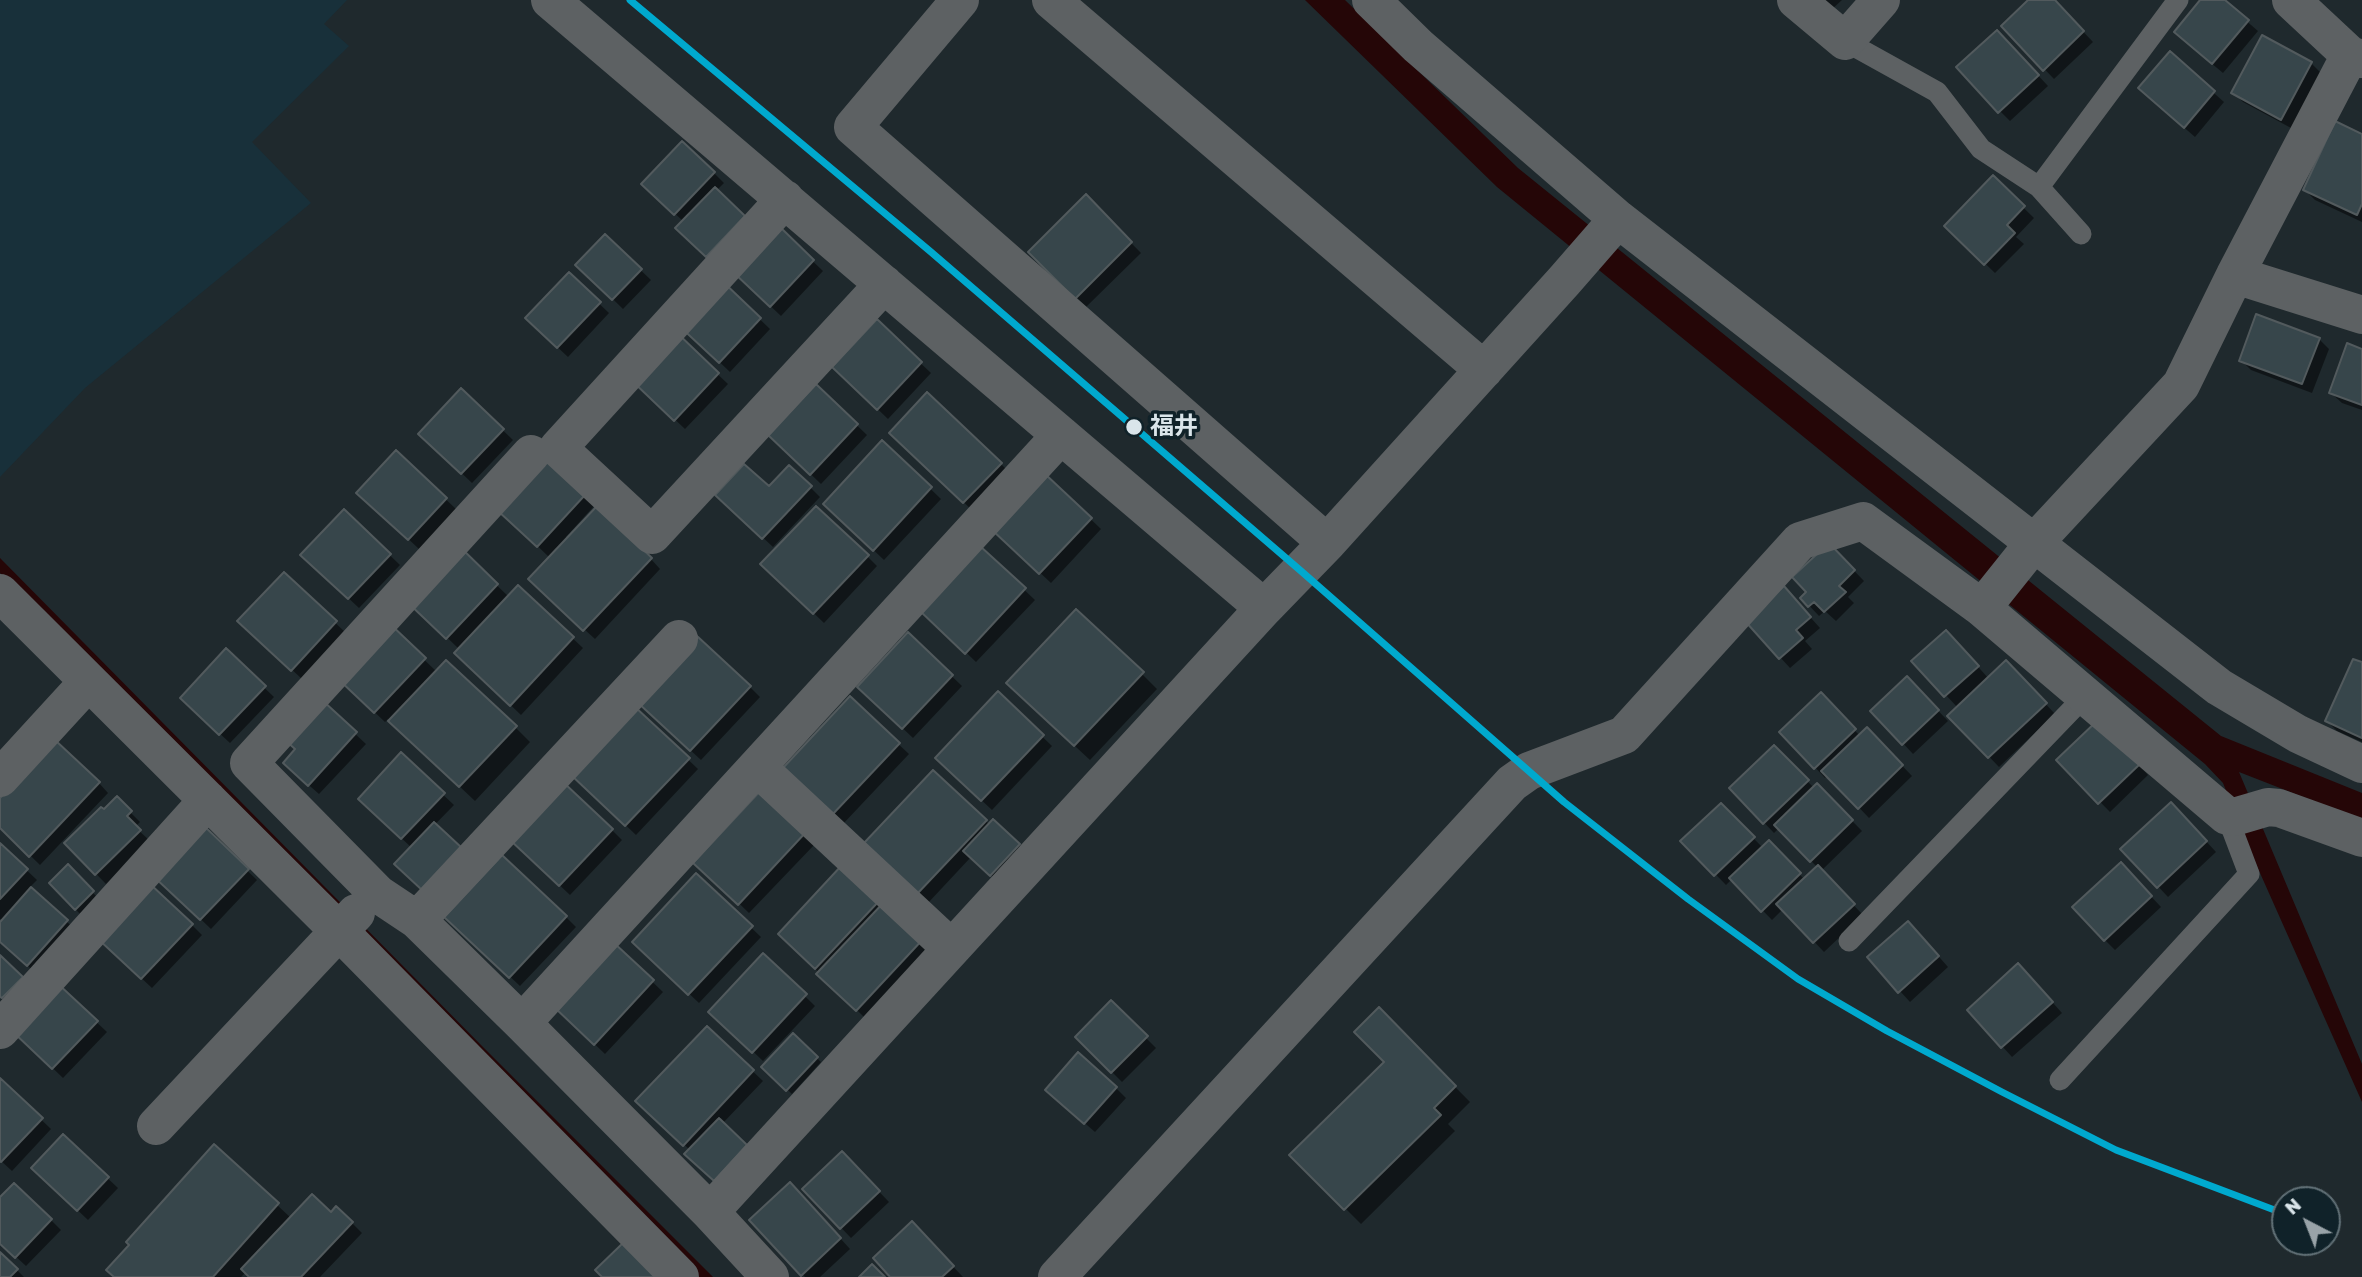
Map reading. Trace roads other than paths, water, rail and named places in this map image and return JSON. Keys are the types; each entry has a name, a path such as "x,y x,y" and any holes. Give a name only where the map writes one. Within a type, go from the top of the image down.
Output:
{"street":[{"path":"550,0 1264,608"},
{"path":"960,0 853,127 1327,544"},
{"path":"1051,0 1484,370"},
{"path":"1371,0 1418,46 1614,223 2030,549 2219,687 2298,734 2362,764"},
{"path":"1796,0 1845,41 1881,0"},
{"path":"1986,603 2030,549 2181,385 2235,275 2356,57 2291,0"},
{"path":"785,199 558,448 652,535 884,284"},
{"path":"710,1212 1264,608 1327,544 1614,223"},
{"path":"2235,275 2362,315"},
{"path":"522,1023 1061,435"},
{"path":"531,454 249,763 355,914 680,1277"},
{"path":"1057,1277 1512,783 1529,771 1624,736 1800,541 1863,521 1986,603 2085,695 2240,814 2268,807 2280,808 2362,838"},
{"path":"0,593 208,800 355,914 417,920 710,1212 765,1275"},
{"path":"417,920 679,639"},
{"path":"0,778 89,682"},
{"path":"757,767 951,948"},
{"path":"0,1030 208,800"},
{"path":"156,1126 355,914"}],"lane":[{"path":"2039,187 2178,0"},
{"path":"1845,41 1937,92 1981,149 2039,187 2081,234"},
{"path":"1849,941 2085,695"},
{"path":"2060,1080 2249,874 2240,814"}],"place":[{"name":"福井","path":"1134,427"}]}
